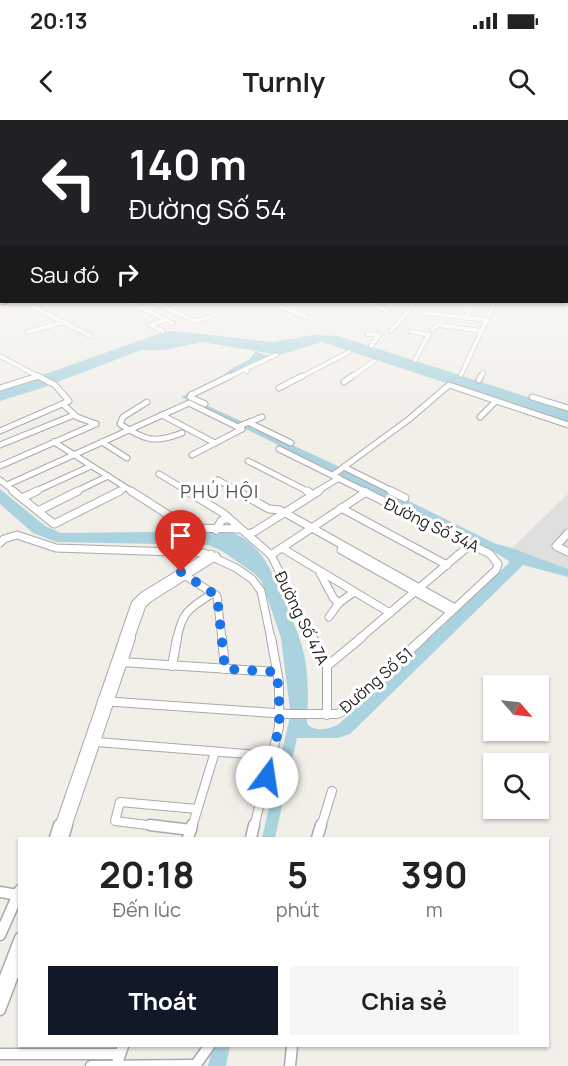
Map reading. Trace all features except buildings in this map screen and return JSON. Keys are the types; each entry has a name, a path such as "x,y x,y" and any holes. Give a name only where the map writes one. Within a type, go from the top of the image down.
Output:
{"street":[{"path":"82,331 91,336"},
{"path":"411,331 430,333 415,360"},
{"path":"461,375 482,331"},
{"path":"367,334 379,335 372,346"},
{"path":"279,388 349,352"},
{"path":"192,455 242,429 189,397 276,355"},
{"path":"0,356 40,376 54,385 68,399 64,405 0,431"},
{"path":"344,382 374,361"},
{"path":"478,380 483,373"},
{"path":"0,388 40,376"},
{"path":"453,610 280,512 273,506 224,480 218,480 269,509 280,512 335,476 449,386 568,425"},
{"path":"427,395 435,397"},
{"path":"532,398 568,408"},
{"path":"480,417 496,401"},
{"path":"147,402 120,420 120,424 153,443 182,434"},
{"path":"7,485 189,403 204,405"},
{"path":"0,466 96,424 74,415 64,405"},
{"path":"0,446 74,415"},
{"path":"162,415 215,443"},
{"path":"238,427 262,417"},
{"path":"248,423 291,443"},
{"path":"54,442 189,528 254,532 335,476"},
{"path":"102,442 127,458"},
{"name":"Đường Số 34A","path":"279,449 490,554 498,564 496,570 453,610"},
{"path":"248,461 309,492"},
{"path":"22,498 91,466"},
{"path":"344,468 405,498"},
{"name":"Đường Số 47A","path":"159,474 228,518 271,555 327,666 327,715"},
{"path":"38,511 108,476"},
{"path":"0,480 54,524 126,488"},
{"path":"271,555 366,492"},
{"path":"341,508 447,565"},
{"path":"216,530 221,521 228,518"},
{"path":"562,549 568,533"},
{"path":"0,543 4,539 17,535 56,548 213,555 257,582 261,591 284,714 251,837"},
{"path":"562,549 568,543"},
{"path":"327,666 471,544"},
{"path":"282,548 390,613"},
{"path":"55,837 142,605 213,555"},
{"path":"320,571 334,599 339,603"},
{"path":"183,574 217,596 225,669"},
{"path":"328,616 339,603 354,592"},
{"path":"172,666 180,621 186,611 213,593"},
{"name":"Đường Số 51","path":"106,701 312,716 344,711 453,610"},
{"path":"119,662 277,672"},
{"path":"63,837 97,742 106,701"},
{"path":"97,742 272,756"},
{"path":"197,809 120,802 115,821 189,834 197,809 215,752"},
{"path":"317,837 332,791"},
{"path":"0,892 18,893"},
{"path":"1,930 18,895"},
{"path":"0,990 18,943"},
{"path":"0,1010 18,962"},
{"path":"0,1054 120,1055 195,1066 208,1047"},
{"path":"290,1066 292,1047"},
{"path":"91,1066 120,1055"}],"shaded area":[{"path":"568,494 568,569 512,548"}],"water":[{"path":"175,331 272,342 314,335 338,336 568,410 568,423 322,342 279,355 202,342 165,350 141,350 42,388 0,401 0,390 164,332"},
{"path":"255,352 272,356 189,397 342,468 496,544 568,569 568,577 523,565 350,734 338,738 297,738 275,837 262,837 290,710 281,638 262,582 255,574 222,551 208,545 56,542 33,533 0,504 0,489 45,526 61,533 225,531 246,540 267,563 302,645 306,663 307,723 313,728 321,729 339,724 509,561 181,397 227,373"},
{"path":"213,1047 230,1047 226,1066 208,1066"}],"district":[{"name":"PHÚ HỘI","path":"220,491"}],"route":[{"path":"181,572 217,596 225,669 277,672 280,714 267,777"}]}
